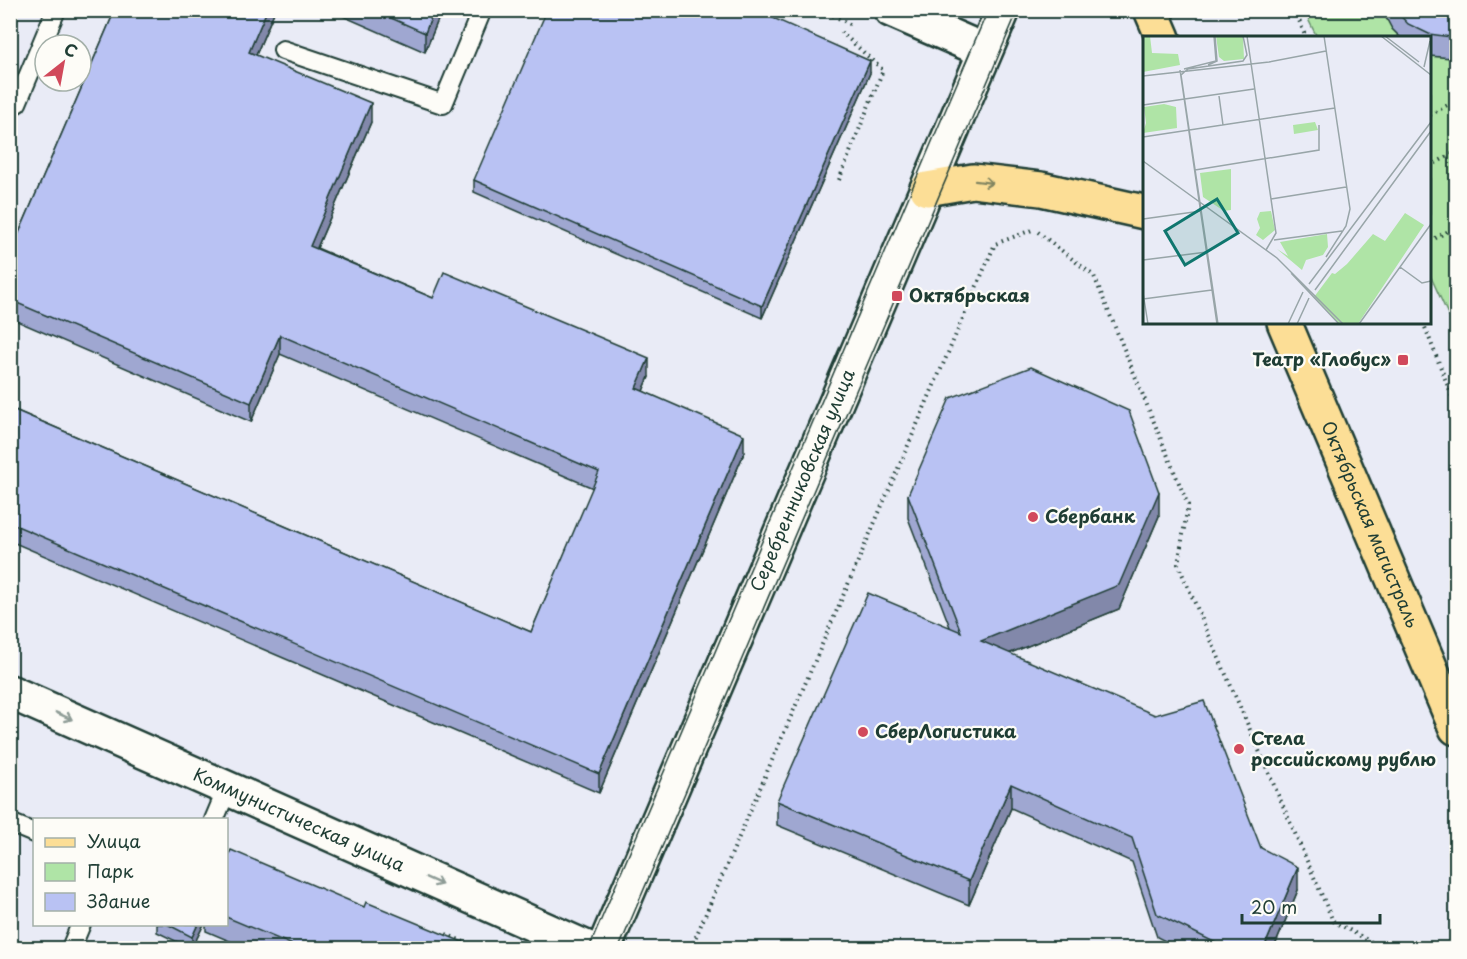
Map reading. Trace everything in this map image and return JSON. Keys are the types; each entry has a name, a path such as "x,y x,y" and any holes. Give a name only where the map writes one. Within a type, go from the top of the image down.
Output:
{"main road":[{"path":"1151,10 1162,36"},
{"path":"927,189 973,181 1041,189 1143,212"},
{"name":"Октябрьская магистраль","path":"1284,327 1456,728"}],"street":[{"path":"891,10 985,51"},
{"name":"Серебренниковская улица","path":"604,948 1003,10"},
{"name":"Коммунистическая улица","path":"10,692 586,948"}],"lane":[{"path":"17,104 56,10"},
{"path":"283,50 442,104 482,10"},
{"path":"214,818 227,789"},
{"path":"10,823 33,833"},
{"path":"72,948 80,926"}],"path":[{"path":"822,10 856,26"},
{"path":"1295,10 1305,36"},
{"path":"839,180 884,70 841,32"},
{"path":"1431,114 1456,100"},
{"path":"1431,165 1456,152"},
{"path":"1431,240 1456,227"},
{"path":"691,948 995,244 1034,230 1094,276 1188,505 1178,564 1334,921 1382,948"},
{"path":"1424,324 1456,408"}],"green space":[{"path":"1304,11 1456,11 1456,332 1431,277 1431,36 1316,36"}],"building":[{"path":"115,10 267,10 249,52 371,103 310,246 433,298 444,272 649,358 636,388 744,435 599,774 10,523 10,408 531,632 599,472 280,335 251,403 10,300 10,254 79,93 93,93 93,61"},
{"path":"373,10 434,10 425,33"},
{"path":"547,10 755,10 870,61 762,306 474,180"},
{"path":"1395,10 1456,10 1456,36 1429,34 1408,24"},
{"path":"1031,367 1129,411 1159,492 1119,585 981,641 1155,715 1204,701 1261,848 1298,867 1264,948 1226,948 1157,914 1132,838 1011,784 969,881 777,801 868,593 961,632 908,495 950,398"},
{"path":"231,850 364,907 366,902 472,946 471,948 300,948 228,918 228,857"},
{"path":"171,926 197,926 192,937"}],"tram line":[{"path":"589,948 988,10"},
{"path":"619,948 1018,10"}],"place":[{"name":"Октябрьская","path":"897,296"},
{"name":"Театр «Глобус»","path":"1403,360"},
{"name":"Сбербанк","path":"1033,517"},
{"name":"СберЛогистика","path":"863,732"},
{"name":"Стела российскому рублю","path":"1239,749"}]}
